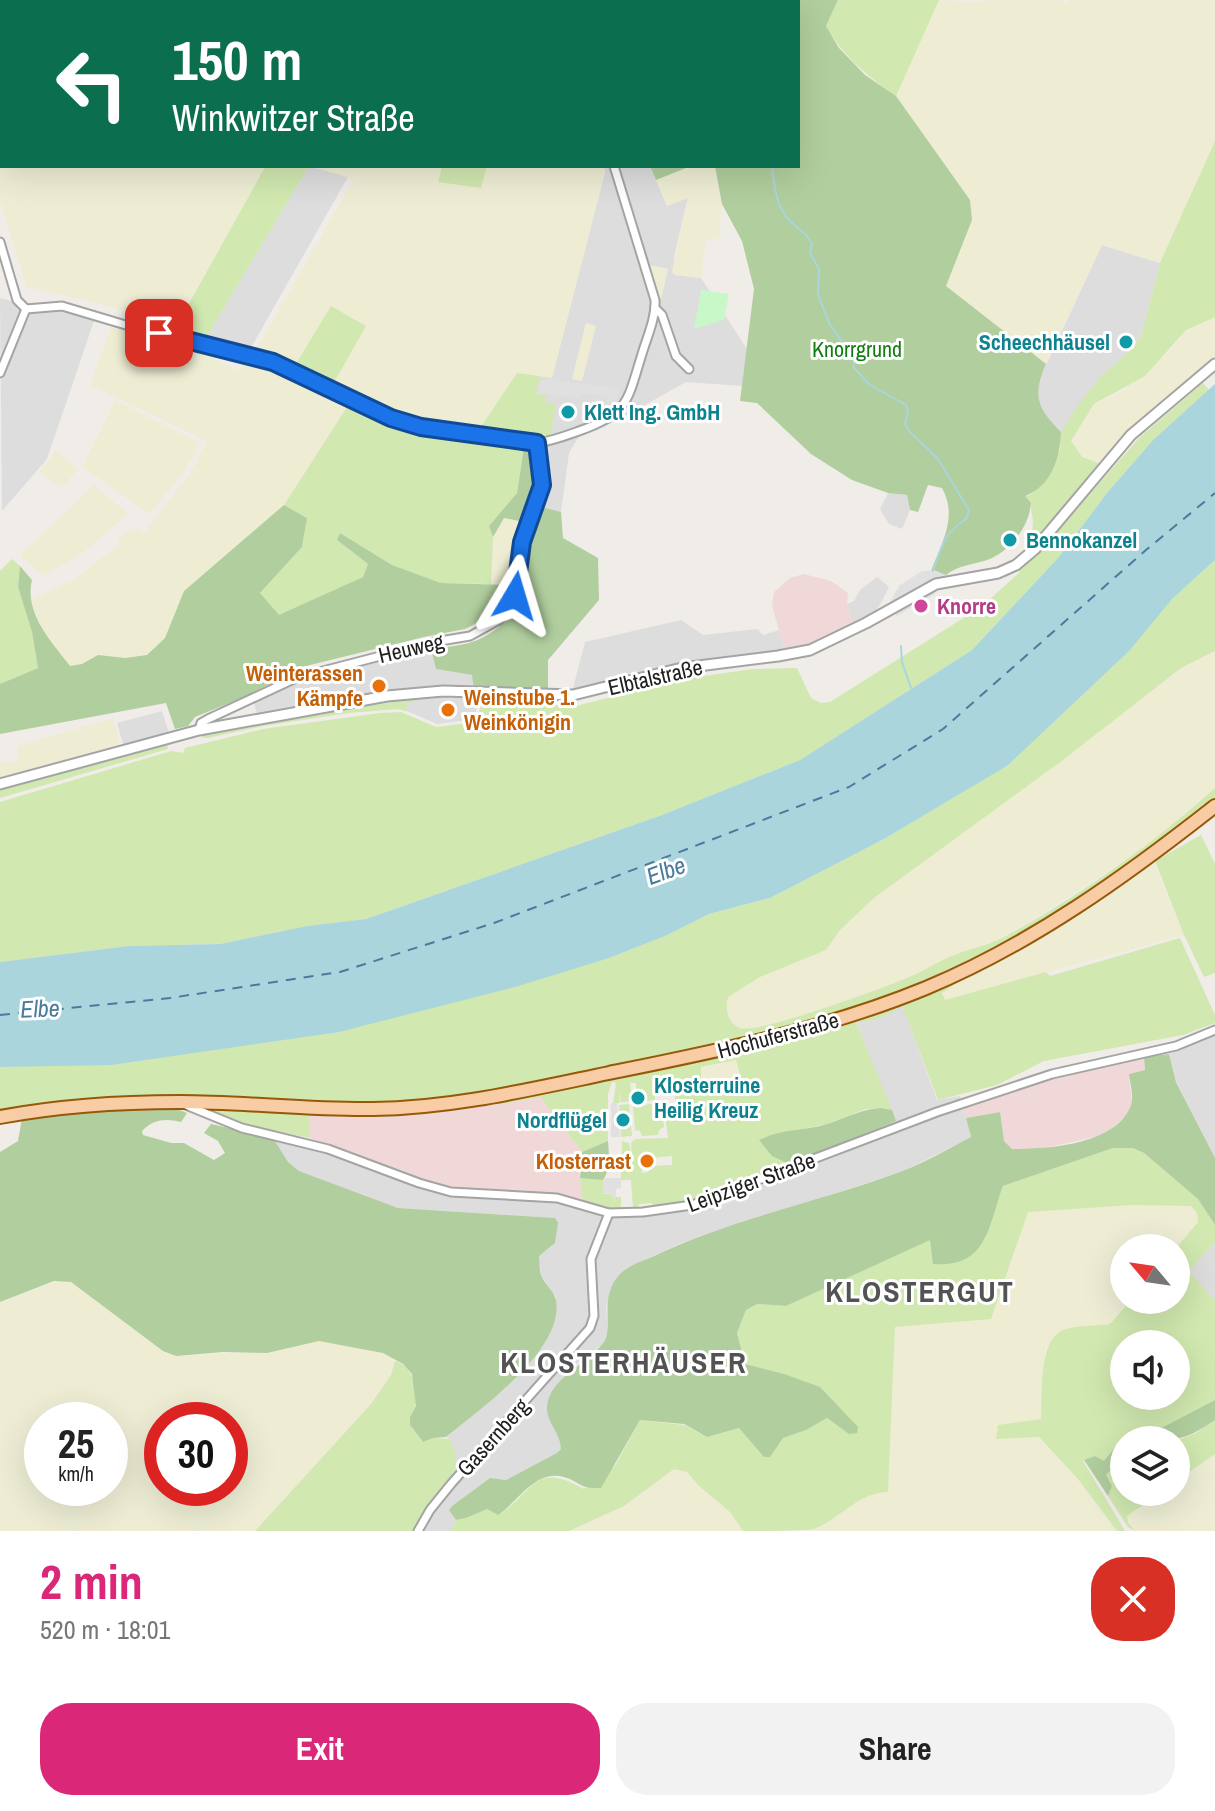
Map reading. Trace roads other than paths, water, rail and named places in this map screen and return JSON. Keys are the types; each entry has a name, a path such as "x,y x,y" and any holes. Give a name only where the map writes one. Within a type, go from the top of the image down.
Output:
{"main road":[{"name":"Hochuferstraße","path":"0,1117 69,1107 179,1102 373,1109 432,1106 777,1038 855,1014 953,975 1054,922 1151,857 1215,806"}],"street":[{"path":"0,242 17,300 26,309 62,306 273,362 391,418 421,427 537,443 608,420 617,414 633,384 655,308 636,232 615,168"},
{"path":"655,308 662,315 676,356 689,369"},
{"path":"0,373 26,309"},
{"name":"Elbtalstraße","path":"0,784 199,730 419,692 573,695 682,668 810,650 936,584 998,573 1016,565 1035,549 1131,435 1215,364"},
{"name":"Heuweg","path":"199,730 201,723 208,719 296,678 434,642 470,636 499,620 515,596 522,542 542,485 537,443"},
{"name":"Leipziger Straße","path":"179,1102 232,1124 328,1149 451,1192 557,1198 609,1213 643,1212 692,1205 937,1112 1052,1074 1176,1046 1215,1031"},
{"path":"225,1103 226,1118 232,1124"},
{"name":"Gasernberg","path":"418,1531 451,1484 590,1328 594,1316 591,1259 609,1213"}],"water":[{"name":"Elbe","path":"1215,384 1215,560 1172,599 1129,651 1007,766 884,839 770,898 709,914 665,936 609,958 515,987 339,1032 111,1065 0,1067 0,962 129,946 220,944 307,926 366,919 662,815 800,760 972,650 1058,558 1107,493 1153,440"}],"waterway":[{"path":"772,168 776,195 782,209 812,244 810,253 819,269 818,294 829,323 853,358 854,368 870,385 906,405 905,424 909,431 938,459 969,510 967,518 945,540 933,571"},
{"path":"901,646 902,662 911,688"}],"place":[{"name":"Scheechhäusel","path":"1126,342"},
{"name":"Klett Ing. GmbH","path":"568,412"},
{"name":"Bennokanzel","path":"1010,540"},
{"name":"Knorre","path":"921,606"},
{"name":"Weinterassen Kämpfe","path":"379,686"},
{"name":"Weinstube 1. Weinkönigin","path":"448,710"},
{"name":"Klosterruine Heilig Kreuz","path":"638,1098"},
{"name":"Nordflügel","path":"623,1120"},
{"name":"Klosterrast","path":"647,1161"}],"district":[{"name":"KLOSTERGUT","path":"920,1292"},
{"name":"KLOSTERHÄUSER","path":"624,1363"}],"park label":[{"name":"Knorrgrund","path":"857,349"}]}
